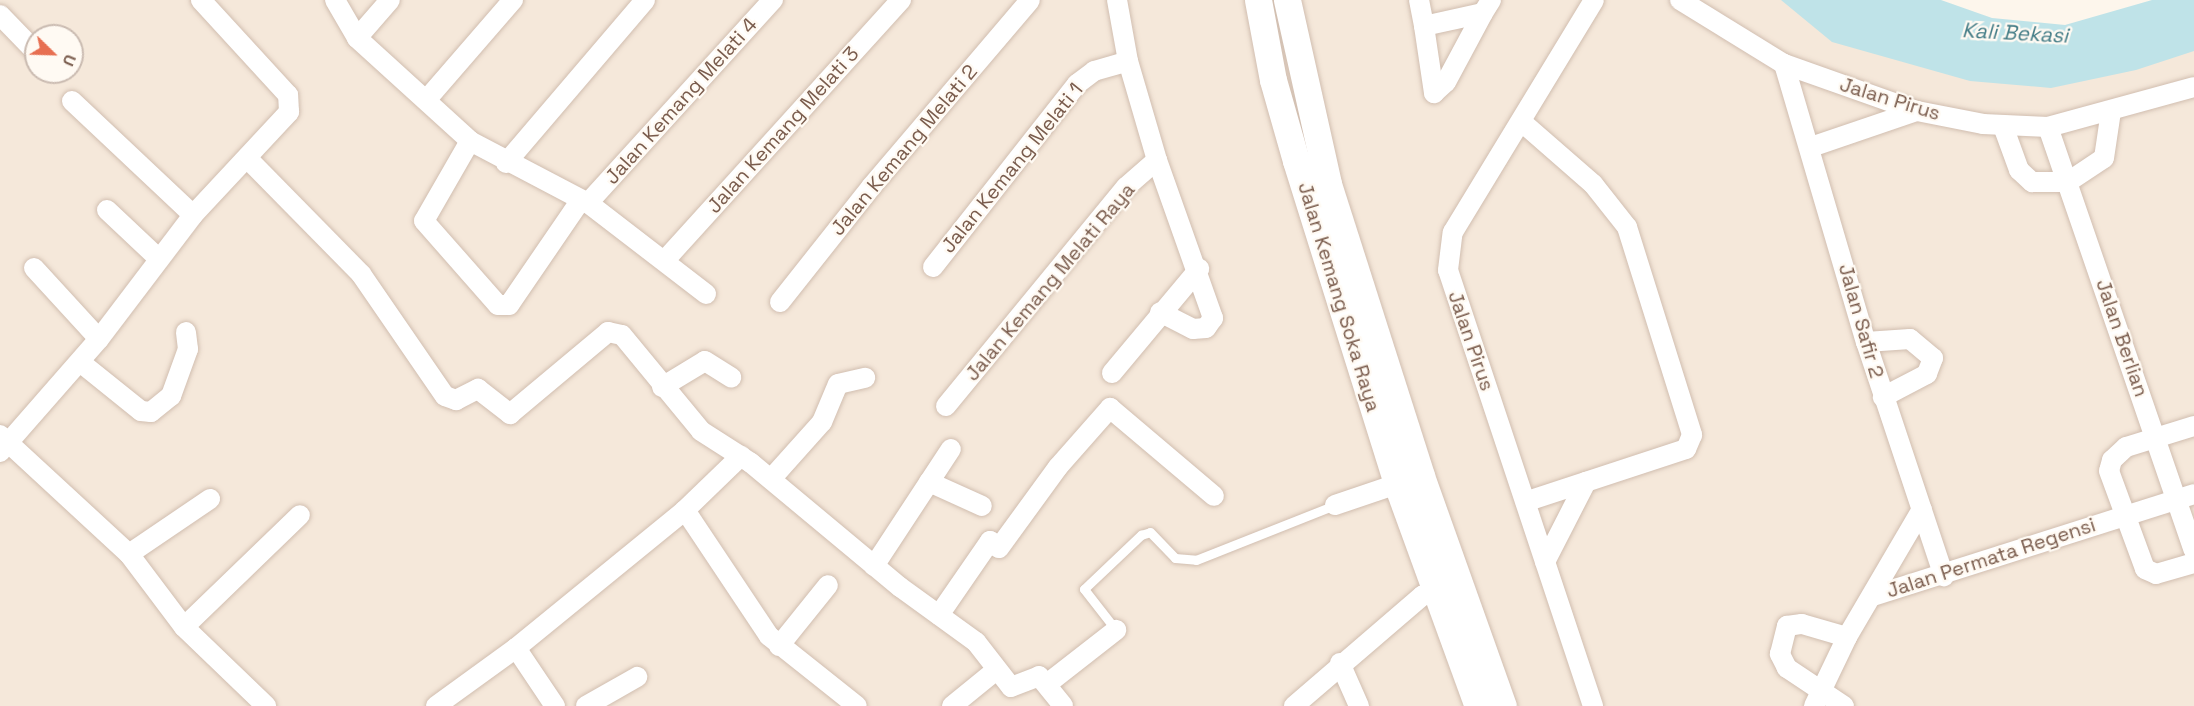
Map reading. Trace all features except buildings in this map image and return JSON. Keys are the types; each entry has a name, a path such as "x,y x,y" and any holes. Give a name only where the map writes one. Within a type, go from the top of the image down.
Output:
{"street":[{"path":"201,0 290,101 285,118 249,160 193,215 80,362 3,444 129,554 184,627 267,706"},
{"path":"335,0 357,38 428,98 470,141 506,163 585,201 666,259 706,294"},
{"path":"357,38 390,0"},
{"path":"428,98 513,0"},
{"path":"506,163 645,0"},
{"name":"Jalan Kemang Melati 4","path":"470,141 424,221 498,305 509,305 585,201 773,0"},
{"name":"Jalan Kemang Melati 3","path":"666,259 901,0"},
{"name":"Jalan Kemang Melati 2","path":"780,302 1030,0"},
{"path":"1117,0 1128,60 1157,160 1199,269 1213,311 1212,324 1193,329 1160,312"},
{"name":"Jalan Kemang Soka Raya","path":"1258,0 1276,92 1409,480 1460,577 1503,706"},
{"name":"Jalan Kemang Soka Raya","path":"1287,0 1328,184 1409,480 1435,589 1478,706"},
{"path":"1419,0 1434,93 1446,82 1487,7"},
{"name":"Jalan Pirus","path":"1593,706 1448,270 1453,232 1523,123 1594,0"},
{"name":"Jalan Pirus","path":"1680,0 1784,64 1917,111 2003,126 2048,127 2194,87"},
{"path":"1424,26 1487,7"},
{"path":"0,15 24,40"},
{"name":"Jalan Kemang Melati 1","path":"933,267 1077,84 1094,70 1128,60"},
{"name":"Jalan Safir 2","path":"1784,64 1811,147 1883,397 1944,576"},
{"path":"72,101 193,215"},
{"path":"1811,147 1917,111"},
{"path":"2003,126 2019,170 2032,182 2068,182 2104,158 2111,111"},
{"path":"1523,123 1593,184 1627,227 1692,435 1686,449 1525,502"},
{"name":"Jalan Berlian","path":"2048,127 2156,435 2186,497 2194,550"},
{"path":"249,160 361,274 452,400 478,389 501,410 519,410 614,330 628,341 662,387 701,431 741,456 771,479 873,566 976,642 995,671 1011,687 1039,676 1063,706"},
{"name":"Jalan Kemang Melati Raya","path":"946,406 1126,187 1157,160"},
{"path":"107,210 158,258"},
{"path":"34,268 99,339"},
{"path":"1112,373 1160,312 1199,269"},
{"path":"80,362 141,411 151,412 171,396 188,349 186,332"},
{"path":"1866,342 1910,339 1933,358 1927,374 1883,397"},
{"path":"662,387 705,361 731,377"},
{"path":"771,479 822,422 838,384 865,378"},
{"path":"939,615 990,541 999,548 1058,467 1110,408 1214,496"},
{"path":"2194,426 2156,435 2126,447 2112,460 2109,477 2147,571 2156,574 2194,563"},
{"path":"873,566 951,448"},
{"path":"436,706 516,648 684,510 741,456"},
{"path":"1335,505 1409,480"},
{"path":"929,482 982,507"},
{"path":"1545,562 1586,482"},
{"name":"Jalan Permata Regensi","path":"1817,700 1847,637 1873,596 1944,576 2125,515 2186,497"},
{"path":"129,554 210,499"},
{"path":"1873,596 1922,509"},
{"path":"684,510 779,646 858,706"},
{"path":"184,627 300,515"},
{"path":"1294,706 1340,663 1435,589 1460,577"},
{"path":"779,646 828,585"},
{"path":"1844,706 1817,700 1787,668 1780,654 1781,638 1787,626 1802,624 1847,637"},
{"path":"1047,684 1116,630"},
{"path":"516,648 555,706"},
{"path":"1340,663 1359,706"},
{"path":"952,706 995,671"},
{"path":"586,706 637,676"}],"lane":[{"path":"1116,630 1084,589 1141,535 1150,532 1175,558 1196,560 1335,505"}],"shaded area":[{"path":"0,0 1822,0 1910,33 2085,24 2155,0 2194,0 2194,706 0,706"}],"water":[{"name":"Kali Bekasi","path":"1781,0 1941,0 1992,18 2065,25 2152,0 2194,0 2194,51 2136,70 2051,88 1970,81 1832,42"}]}
